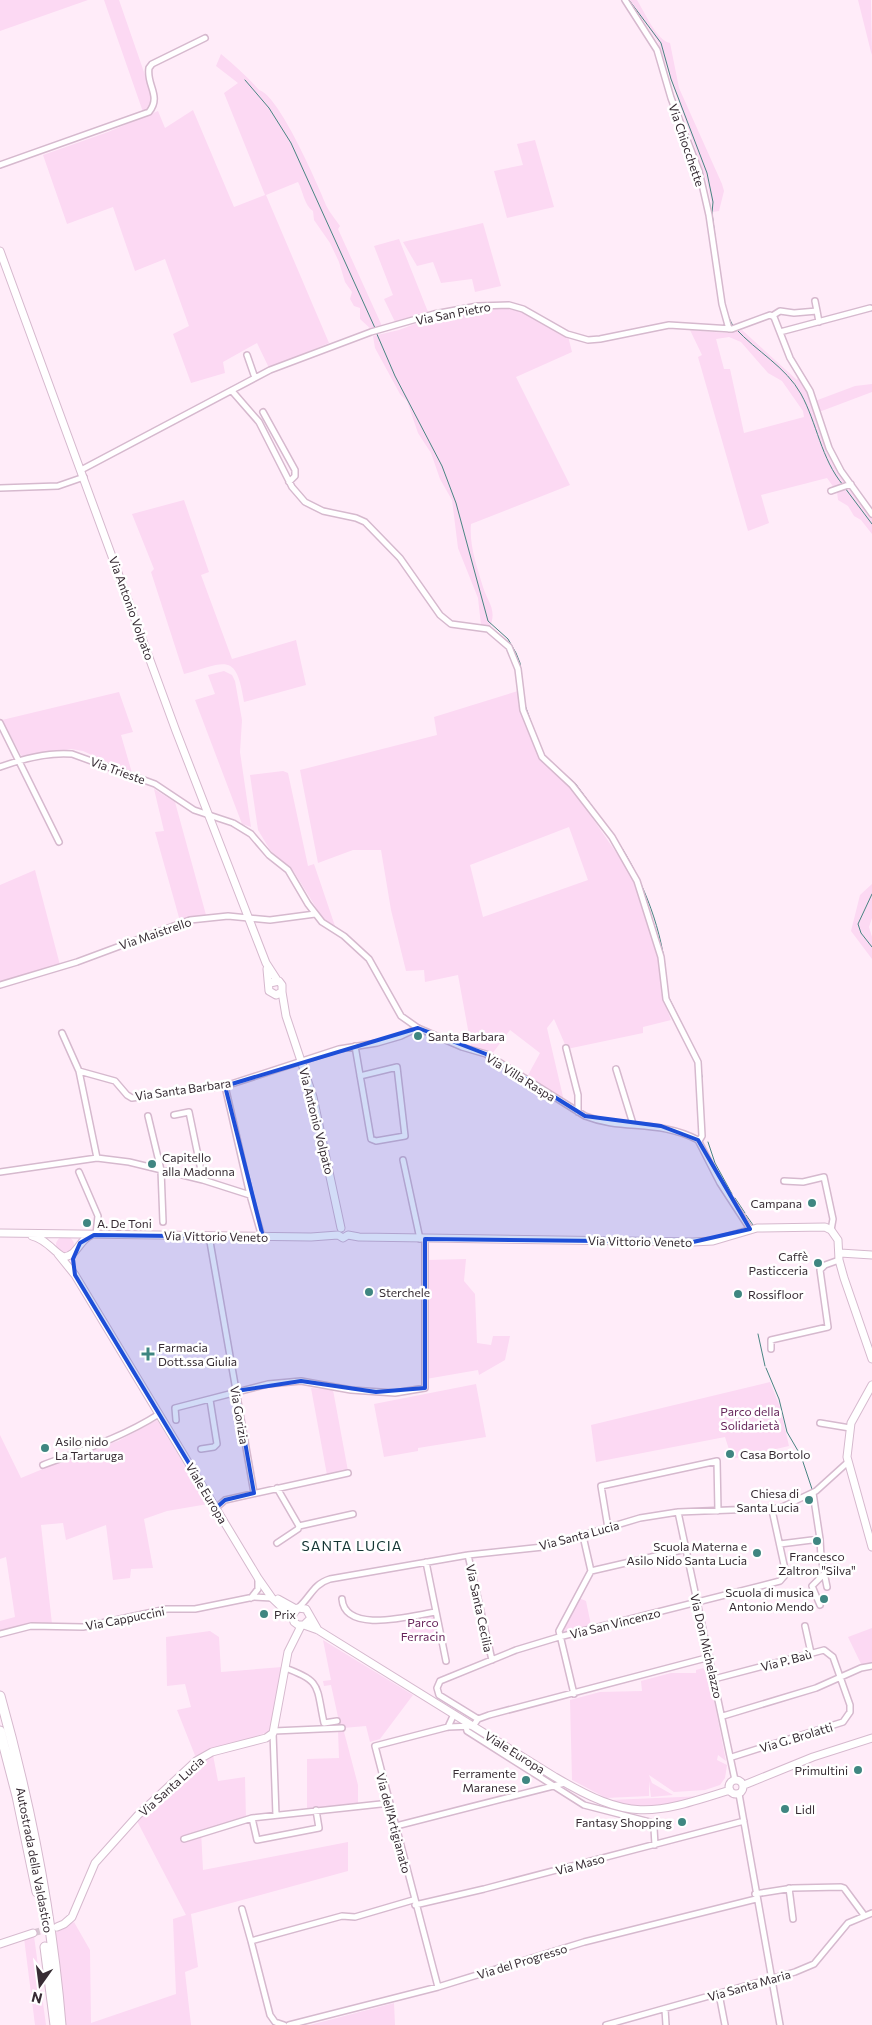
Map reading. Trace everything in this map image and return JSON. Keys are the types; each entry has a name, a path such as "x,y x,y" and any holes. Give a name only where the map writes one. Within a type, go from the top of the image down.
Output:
{"highway":[{"name":"Autostrada della Valdastico","path":"0,1696 23,1789 42,1890 58,1991 61,2025"},
{"name":"Autostrada della Valdastico","path":"0,1731 20,1809 36,1889 55,2025"}],"street":[{"name":"Via Chiocchette","path":"625,0 657,50 671,98 699,172 709,215 722,304 733,328"},
{"path":"0,165 149,112 155,102 149,68 152,64 205,38"},
{"name":"Via Antonio Volpato","path":"0,251 273,982"},
{"path":"815,301 819,322"},
{"name":"Via San Pietro","path":"0,488 58,486 270,370 371,332 434,314 493,304 523,308 567,334 588,340 669,325 733,328 772,316 780,311 794,313 817,311"},
{"path":"780,332 870,308"},
{"path":"772,316 790,358 810,391 829,448 846,486 872,514"},
{"path":"248,356 255,378"},
{"path":"232,391 259,422 289,482 305,502 365,522 400,558 440,616 451,624 488,629 509,647 518,669 523,710 542,757 572,784 612,837 637,881 661,957 666,999 698,1062 702,1136 700,1141 720,1183 750,1229"},
{"path":"263,412 295,470 296,476 289,482"},
{"path":"831,491 846,486"},
{"path":"0,723 58,842"},
{"name":"Via Trieste","path":"0,767 18,760 63,753 81,757 156,784 186,806 210,817"},
{"name":"Via Villa Raspa","path":"210,817 233,823 252,834 270,855 288,870 315,914 333,931 344,936 369,960 401,1016 418,1028 462,1047 486,1054 578,1112 596,1121 661,1126 700,1141"},
{"name":"Via Maistrello","path":"0,985 76,962 190,920 228,916 270,920 315,914"},
{"name":"Via Antonio Volpato","path":"273,982 282,985 286,1016 313,1097 340,1231"},
{"name":"Via Antonio Volpato","path":"273,982 268,988 286,1016"},
{"path":"274,995 282,992"},
{"name":"Via Santa Barbara","path":"79,1071 115,1081 132,1098 225,1086 339,1049 385,1040 413,1032 418,1028"},
{"path":"62,1033 79,1071 97,1158"},
{"path":"355,1046 360,1076 372,1140 405,1136 397,1067 360,1076"},
{"path":"566,1048 578,1096 578,1112"},
{"path":"616,1069 633,1124"},
{"path":"225,1086 250,1195 262,1237"},
{"path":"174,1116 189,1112 203,1180"},
{"path":"148,1116 161,1170 163,1222"},
{"path":"0,1172 97,1158 129,1162 217,1183 250,1195"},
{"path":"176,1420 175,1408 268,1384 300,1381 395,1393 425,1388 423,1239 403,1160"},
{"path":"75,1251 83,1239 95,1234 98,1216 79,1172"},
{"path":"784,1181 803,1182 824,1177 833,1219 831,1230 838,1240 840,1257 872,1358"},
{"name":"Via Vittorio Veneto","path":"0,1234 317,1237 346,1228 348,1234 363,1237 693,1242 713,1241 750,1229 793,1226 831,1230"},
{"name":"Via Vittorio Veneto","path":"27,1234 68,1256 75,1251"},
{"path":"56,1251 56,1239 66,1234 75,1238 75,1251"},
{"name":"Via Gorizia","path":"209,1236 254,1493"},
{"name":"Viale Europa","path":"56,1251 76,1276 258,1578 270,1595 300,1625 318,1630 457,1716 469,1726 546,1776 565,1783 606,1804 636,1811 668,1809 730,1790"},
{"name":"Viale Europa","path":"75,1251 76,1276"},
{"path":"771,1349 771,1340 828,1327 820,1270 825,1265 840,1257 872,1255"},
{"path":"872,1385 850,1428 848,1462 872,1547"},
{"path":"201,1449 214,1447 217,1444 210,1400"},
{"path":"43,1465 106,1442 139,1427 159,1414"},
{"path":"820,1423 850,1428"},
{"path":"608,1528 600,1486 717,1462 718,1511"},
{"name":"Via Santa Lucia","path":"297,1609 307,1601 312,1591 325,1580 468,1555 543,1547 640,1518 678,1512 772,1510 813,1492 848,1462"},
{"path":"216,1508 224,1500 348,1473"},
{"path":"277,1488 299,1526"},
{"path":"813,1492 827,1588"},
{"name":"Via San Vincenzo","path":"478,1719 439,1695 437,1686 440,1682 492,1660 559,1637 780,1581 786,1574 772,1510"},
{"name":"Via Don Michelazzo","path":"678,1512 732,1757 735,1780"},
{"path":"277,1543 298,1529 299,1526 353,1514"},
{"path":"574,1694 559,1631 591,1571 584,1536"},
{"path":"780,1544 820,1539"},
{"path":"591,1571 686,1549"},
{"name":"Via Santa Cecilia","path":"468,1555 492,1660"},
{"path":"426,1562 446,1662"},
{"path":"820,1605 812,1586 824,1574"},
{"path":"256,1592 259,1585 258,1578"},
{"path":"250,1598 260,1589 270,1595"},
{"name":"Viale Europa","path":"270,1595 297,1609 306,1609 318,1630"},
{"name":"Via Cappuccini","path":"0,1634 31,1626 88,1626 160,1610 195,1610 270,1595"},
{"path":"342,1599 343,1605 352,1615 372,1622 436,1612"},
{"path":"276,1815 274,1732 285,1668 295,1634 300,1625 310,1616 307,1601"},
{"path":"292,1617 297,1609"},
{"path":"805,1626 810,1653"},
{"name":"Via P. Baù","path":"714,1679 820,1650 828,1651 833,1657 841,1678"},
{"path":"448,1727 469,1726 478,1719 710,1657"},
{"path":"722,1716 777,1701 872,1666"},
{"path":"285,1668 312,1680 316,1686 324,1723 337,1721"},
{"name":"Via G. Brolatti","path":"732,1757 846,1720 851,1709 841,1678"},
{"path":"456,1726 457,1716"},
{"path":"448,1727 457,1716"},
{"name":"Via dell'Artigianato","path":"438,1987 374,1746 448,1727"},
{"path":"274,1732 342,1728"},
{"name":"Via Santa Lucia","path":"56,1927 64,1924 72,1916 95,1863 138,1815 196,1761 212,1752 266,1738 274,1732"},
{"path":"744,1785 813,1757 872,1738"},
{"path":"538,1790 546,1776 555,1786 584,1805 650,1822 654,1828 655,1845"},
{"path":"735,1780 741,1781 744,1785 743,1792 739,1794 732,1793 730,1790 730,1784 735,1780"},
{"path":"396,1826 565,1783"},
{"path":"739,1794 780,2025"},
{"path":"184,1839 252,1818 390,1803"},
{"path":"252,1818 257,1840 319,1828 316,1810"},
{"name":"Via Maso","path":"414,1902 655,1845 744,1820"},
{"name":"Via del Progresso","path":"289,2025 438,1987 584,1942 789,1888 841,1887 864,1915"},
{"path":"789,1888 793,1919"},
{"path":"251,1941 342,1916 356,1916 414,1902"},
{"path":"242,1909 270,2016 275,2022 284,2025"},
{"name":"Via Santa Maria","path":"606,2025 773,1979 814,1964 848,1923 872,1913"},
{"path":"0,1944 32,1933"},
{"path":"719,1994 725,2025"},
{"path":"665,2009 666,2025"}],"highlighted area":[{"path":"418,1028 486,1054 585,1116 661,1126 698,1140 750,1229 693,1242 425,1239 425,1388 376,1392 301,1381 236,1391 254,1493 225,1500 216,1508 75,1275 73,1259 80,1243 94,1235 263,1237 225,1086"}],"green space":[{"path":"0,0 88,0 0,31"},
{"path":"104,0 119,0 154,101 153,108 143,112"},
{"path":"630,0 637,0 660,37 670,43 679,88 722,184 724,191 719,211 713,212 707,182 658,42"},
{"path":"858,0 871,0 872,55 871,52"},
{"path":"221,54 267,96 287,123 327,207 340,226 338,229 382,326 372,330 360,319 360,308 354,306 350,299 352,292 345,282 339,262 330,243 314,220 313,211 306,202 298,182 266,195 329,343 269,368 257,343 223,362 225,373 191,383 173,334 189,326 165,259 135,271 113,207 67,224 43,155 108,132 158,111 165,128 193,110 234,207 265,195 224,93 238,83 216,66"},
{"path":"535,140 554,207 507,218 494,171 523,165 517,144"},
{"path":"483,223 501,286 475,292 472,279 441,283 433,262 417,266 403,242"},
{"path":"399,239 428,312 395,322 384,299 393,295 374,246"},
{"path":"497,307 524,311 568,336 572,352 516,377 570,485 471,524 474,556 493,615 490,627 481,625 478,598 458,548 452,500 440,479 431,453 418,433 407,401 400,394 375,348 373,336 399,330 433,317"},
{"path":"690,330 725,333 742,330 797,380 798,377 810,397 836,468 872,518 872,534 861,520 854,516 848,506 838,500 837,492 827,478 761,495 769,523 748,531 698,357 702,355","holes":["729,337 741,342 768,373 782,381 803,411 804,417 744,433 730,369 724,369 716,339"]},
{"path":"872,384 872,392 819,412 815,401 855,386"},
{"path":"184,500 209,572 201,575 232,659 296,640 306,685 244,702 237,675 233,668 227,665 219,665 184,674 151,572 154,569 132,514"},
{"path":"224,671 232,675 235,681 242,720 240,752 251,827 242,824 195,700 215,694 208,675"},
{"path":"518,691 518,703 525,725 541,759 573,790 631,874 658,959 662,996 671,1020 643,1027 643,1033 567,1049 554,1019 547,1028 564,1101 527,1077 540,1053 510,1030 492,1054 471,1046 458,975 425,982 424,970 406,971 391,910 381,850 353,850 318,863 300,770 437,735 434,717","holes":["569,827 588,880 483,917 470,865"]},
{"path":"119,692 133,732 121,735 132,773 83,751 71,749 23,759 2,720"},
{"path":"283,771 288,773 308,866 314,864 335,926 333,927 323,919 294,872 270,850 258,830 250,775"},
{"path":"154,789 175,802 206,915 180,921 155,832 164,831"},
{"path":"35,870 60,965 0,982 0,885"},
{"path":"872,884 872,918 869,927 872,937 872,959 851,931 860,895"},
{"path":"65,1236 71,1239 74,1245 71,1251 65,1254 59,1251 56,1245 59,1239"},
{"path":"466,1259 464,1281 475,1294 477,1343 491,1345 493,1336 510,1336 505,1360 479,1375 478,1370 426,1379 427,1260"},
{"name":"Parco della Solidarietà","path":"770,1382 780,1407 789,1446 732,1459 725,1437 596,1462 591,1425"},
{"path":"476,1384 486,1437 418,1448 418,1451 384,1457 374,1404"},
{"path":"311,1388 333,1390 348,1471 327,1475"},
{"path":"157,1420 208,1504 167,1511 144,1519 153,1568 131,1569 130,1578 113,1580 106,1525 66,1540 63,1523 41,1525 52,1624 23,1625 0,1633 0,1621 15,1617 6,1557 0,1559 0,1435 21,1478 84,1452 118,1441"},
{"path":"579,1598 586,1601 591,1625 563,1632 562,1629"},
{"name":"Parco Ferracin","path":"434,1615 439,1639 412,1644 407,1620"},
{"path":"872,1628 872,1663 862,1666 848,1637"},
{"path":"210,1631 219,1637 221,1672 282,1667 271,1729 268,1732 196,1758 177,1710 191,1707 185,1684 167,1686 166,1637"},
{"path":"323,1640 413,1695 380,1739 370,1742 366,1726 343,1728 358,1785 358,1805 307,1808 307,1759 339,1758 338,1730 340,1726 331,1685 324,1686 323,1681 331,1680"},
{"path":"703,1668 709,1675 726,1761 718,1755 717,1760 727,1765 725,1778 720,1785 705,1790 674,1792 649,1775 652,1783 673,1795 651,1797 649,1781 649,1796 606,1798 572,1780 570,1700 600,1692 642,1691 641,1681 671,1673 696,1673 696,1670"},
{"path":"213,1755 218,1781 245,1777 246,1818 201,1831 203,1870 348,1842 348,1871 191,1914 198,1967 185,1972 191,2025 66,2025 55,1933 74,1922 90,1950 91,2023 176,1994 173,1919 186,1915 137,1821 191,1769"},
{"path":"704,1796 657,1806 636,1806 610,1802 610,1800"},
{"path":"34,1936 46,2025 35,2025 24,1938"},
{"path":"394,2003 395,2025 310,2025"}],"waterway":[{"path":"629,0 661,43 671,79 707,173 713,202 712,213 719,268"},
{"path":"245,80 269,108 291,143 375,328"},
{"path":"720,274 725,308"},
{"path":"728,316 733,326"},
{"path":"736,329 779,367 795,384 806,405 829,464 843,485"},
{"path":"376,332 395,376 442,466 456,503 488,621 508,639 516,653 520,663 523,689"},
{"path":"845,488 872,524"},
{"path":"525,705 532,725"},
{"path":"542,752 547,759"},
{"path":"563,773 575,783 609,829"},
{"path":"620,845 637,875 651,908 661,943 666,977"},
{"path":"872,894 858,924 861,933 872,947"},
{"path":"668,996 692,1045"},
{"path":"700,1065 702,1077"},
{"path":"708,1142 715,1163 732,1194"},
{"path":"735,1198 745,1213"},
{"path":"746,1215 753,1225"},
{"path":"758,1334 765,1366"},
{"path":"766,1368 779,1399 787,1432 801,1456 812,1489"}],"tunnel":[{"path":"33,1933 54,1927"}],"place":[{"name":"Santa Barbara","path":"418,1036"},
{"name":"Capitello alla Madonna","path":"152,1164"},
{"name":"Campana","path":"812,1203"},
{"name":"A. De Toni","path":"87,1223"},
{"name":"Caffè Pasticceria","path":"818,1263"},
{"name":"Sterchele","path":"369,1292"},
{"name":"Rossifloor","path":"738,1294"},
{"name":"Farmacia Dott.ssa Giulia","path":"148,1354"},
{"name":"Asilo nido La Tartaruga","path":"45,1448"},
{"name":"Casa Bortolo","path":"730,1454"},
{"name":"Chiesa di Santa Lucia","path":"809,1500"},
{"name":"Francesco Zaltron \"Silva\"","path":"817,1541"},
{"name":"Scuola Materna e Asilo Nido Santa Lucia","path":"757,1553"},
{"name":"Scuola di musica Antonio Mendo","path":"824,1599"},
{"name":"Prix","path":"264,1614"},
{"name":"Primultini","path":"858,1770"},
{"name":"Ferramente Maranese","path":"526,1780"},
{"name":"Lidl","path":"785,1809"},
{"name":"Fantasy Shopping","path":"682,1822"}],"district":[{"name":"SANTA LUCIA","path":"352,1545"}]}
